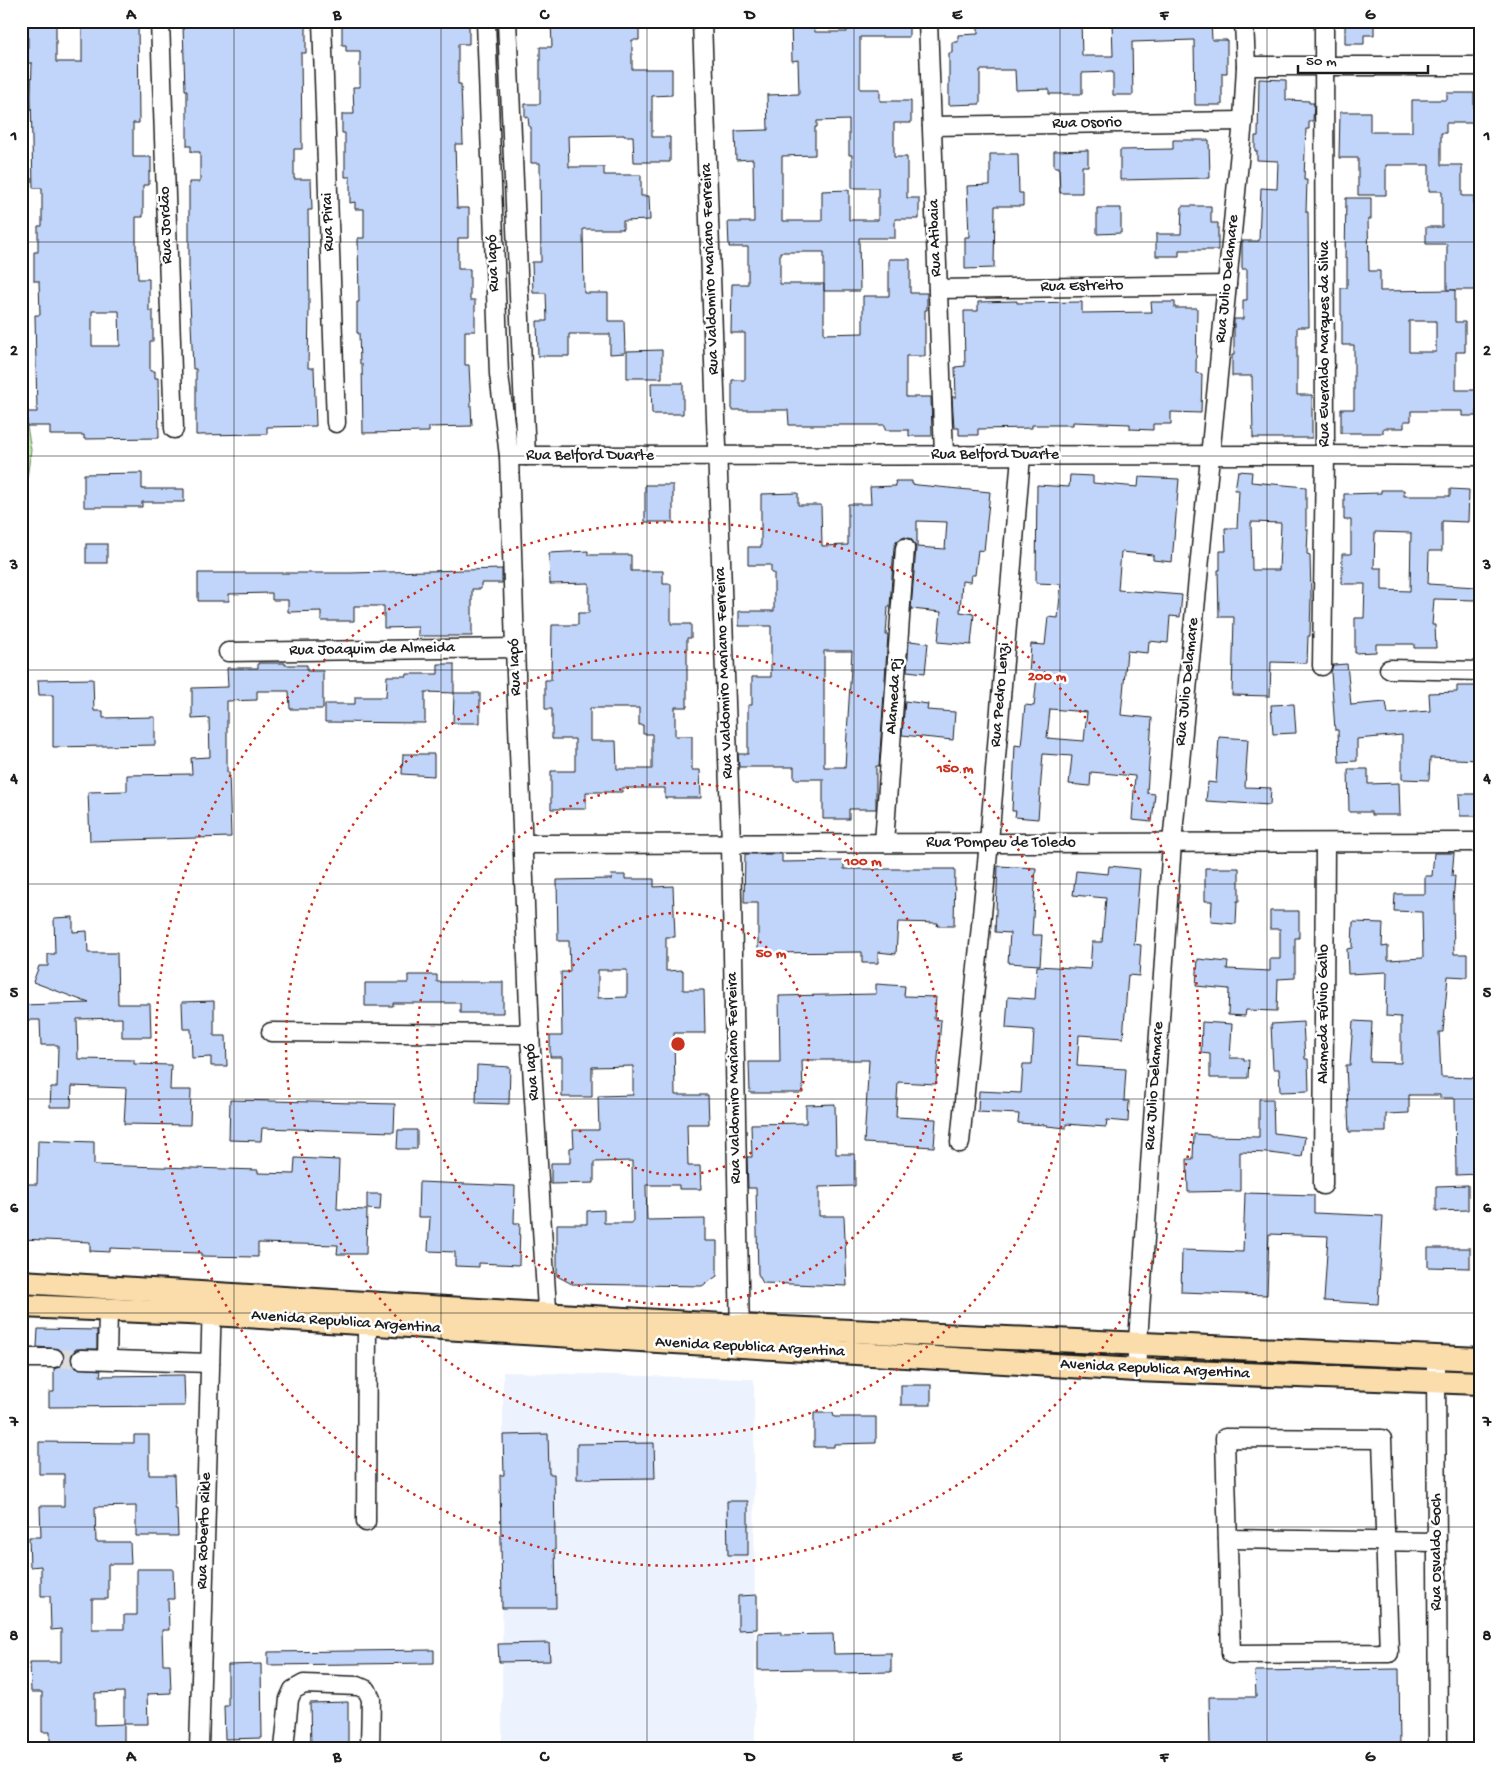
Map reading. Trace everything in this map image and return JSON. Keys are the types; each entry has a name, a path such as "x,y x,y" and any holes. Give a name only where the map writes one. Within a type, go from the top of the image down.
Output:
{"main road":[{"name":"Avenida Republica Argentina","path":"21,1282 367,1324 548,1325"},
{"name":"Avenida Republica Argentina","path":"21,1306 108,1310 212,1304 740,1336 1136,1370 1480,1384"},
{"name":"Avenida Republica Argentina","path":"740,1336 1137,1344 1480,1359"}],"street":[{"name":"Rua Jordão","path":"160,21 174,429"},
{"name":"Rua Pirai","path":"322,21 336,423"},
{"name":"Rua Iapó","path":"486,21 499,374 518,456"},
{"name":"Rua Iapó","path":"507,21 518,456 515,648 530,1034 548,1325"},
{"name":"Rua Valdomiro Mariano Ferreira","path":"702,21 731,844 740,1336"},
{"name":"Rua Atibaia","path":"928,21 944,455"},
{"name":"Rua Julio Delamare","path":"1136,1370 1172,843 1242,121 1246,66 1244,21"},
{"name":"Rua Everaldo Marques da Silva","path":"1322,666 1325,455 1324,21"},
{"path":"1246,66 1480,66"},
{"name":"Rua Osorio","path":"932,126 1242,121"},
{"name":"Rua Estreito","path":"938,289 1227,285"},
{"name":"Rua Belford Duarte","path":"518,456 1480,456"},
{"name":"Rua Pedro Lenzi","path":"960,1143 989,842 1020,456"},
{"name":"Alameda Pj","path":"884,843 905,548"},
{"name":"Rua Joaquim de Almeida","path":"228,652 515,648"},
{"path":"1390,669 1480,671"},
{"name":"Rua Pompeu de Toledo","path":"522,844 1480,842"},
{"name":"Alameda Fúlvio Gallo","path":"1323,1185 1325,843"},
{"path":"271,1032 530,1034"},
{"name":"Rua Roberto Rikle","path":"199,1748 212,1304"},
{"path":"107,1360 108,1310"},
{"path":"366,1522 367,1324"},
{"name":"Rua Osvaldo Goch","path":"1436,1357 1438,1748"},
{"path":"21,1358 54,1358"},
{"path":"81,1359 210,1363"},
{"path":"1226,1438 1382,1439 1389,1653 1231,1654 1228,1539 1226,1438"},
{"path":"1228,1539 1437,1542"},
{"path":"284,1748 289,1699 294,1690 304,1684 358,1686 367,1690 371,1699 370,1748"}],"shaded area":[{"path":"503,1372 754,1379 755,1748 502,1748"}],"green space":[{"path":"21,401 27,412 31,450 27,478 21,478"}],"building":[{"path":"28,21 56,21 56,62 82,62 82,21 138,21 139,123 133,123 133,157 151,157 151,172 149,172 149,185 143,185 143,217 136,217 136,250 138,279 149,279 149,311 153,311 150,371 155,371 155,378 158,378 159,438 84,439 84,435 50,435 50,426 27,426 27,412 37,412 35,315 40,315 39,281 34,281 34,252 38,252 38,226 42,226 42,188 33,188 32,63 28,63","holes":["92,311 119,311 120,346 92,346"]},
{"path":"188,21 299,21 299,23 306,23 306,53 301,53 302,149 294,149 294,179 311,179 312,210 308,210 308,368 314,368 316,426 267,427 267,434 196,435 196,369 193,369 189,277 189,182 200,182 200,152 191,152 191,146 187,146 187,90 185,90 183,26 188,26"},
{"path":"469,21 469,44 458,44 458,84 461,84 463,144 455,144 457,208 469,208 469,238 458,238 458,269 470,269 470,300 475,300 475,331 465,331 465,365 469,365 472,426 429,427 429,432 363,433 362,364 360,364 359,333 357,333 357,302 359,302 358,238 364,238 364,209 355,209 355,202 350,203 350,177 345,177 345,133 342,133 342,114 354,114 353,87 360,87 360,51 346,51 346,45 342,45 342,22"},
{"path":"551,21 639,21 639,40 632,40 632,69 672,69 672,95 652,96 652,137 670,137 670,162 634,162 633,136 568,136 569,167 604,167 604,175 641,175 641,196 649,196 650,220 623,221 623,229 583,229 584,293 608,293 608,321 624,321 625,353 610,354 610,334 569,334 569,356 538,356 537,321 547,321 546,293 533,293 532,262 541,262 540,163 531,163 531,127 529,127 528,117 525,117 525,104 540,104 540,47 552,47"},
{"path":"791,21 814,21 815,32 847,32 847,21 909,21 909,37 860,37 860,89 880,89 880,101 911,101 911,123 894,123 894,157 907,157 907,198 919,198 919,219 895,219 895,238 859,238 860,291 824,291 824,334 863,333 863,296 889,296 889,259 910,259 910,293 927,293 927,310 925,310 925,356 906,356 906,397 931,397 932,436 909,436 909,430 885,430 885,425 789,425 788,410 732,410 732,380 745,380 745,333 731,333 732,284 748,284 748,247 729,247 728,222 754,222 753,159 736,160 735,131 768,130 767,95 799,94 798,60 792,61","holes":["849,120 849,155 852,155 852,188 878,188 878,220 849,220 849,190 822,191 822,221 782,221 782,156 815,155 815,127 817,127 817,121","780,252 824,252 824,284 780,284"]},
{"path":"978,21 1081,21 1082,56 1113,56 1112,21 1211,21 1212,40 1227,40 1227,73 1222,73 1222,105 1195,105 1194,40 1132,42 1133,95 1113,95 1113,72 1082,73 1082,94 1049,94 1049,89 1016,90 1015,70 980,70 980,104 949,105 949,53 952,53 952,42 958,42 958,35 978,34"},
{"path":"1345,21 1374,21 1374,35 1364,35 1364,44 1345,44"},
{"path":"1259,79 1286,80 1286,100 1314,103 1313,121 1309,121 1309,129 1306,129 1304,180 1307,180 1309,327 1297,327 1297,395 1312,395 1312,438 1253,438 1252,376 1232,376 1234,319 1243,319 1243,300 1247,300 1247,269 1242,269 1242,241 1259,241 1261,188 1277,189 1278,161 1257,160 1257,151 1255,151 1255,136 1258,136"},
{"path":"1447,93 1474,93 1474,123 1446,123 1446,133 1441,133 1441,165 1462,165 1462,196 1474,196 1474,227 1480,227 1480,244 1476,244 1476,290 1447,290 1447,244 1426,244 1426,227 1442,227 1442,191 1429,191 1429,165 1386,165 1386,195 1358,195 1358,158 1339,158 1340,112 1370,112 1370,132 1412,132 1412,100 1447,100"},
{"path":"1173,140 1209,140 1210,178 1120,180 1120,150 1173,149"},
{"path":"1088,150 1088,166 1082,166 1082,193 1060,193 1059,167 1054,167 1054,151"},
{"path":"990,154 1018,154 1019,193 1023,193 1023,206 995,206 994,268 965,269 965,237 969,237 967,186 990,185"},
{"path":"1346,198 1371,198 1371,219 1368,219 1369,271 1380,271 1380,291 1455,290 1455,322 1465,322 1465,352 1456,352 1456,390 1477,390 1477,416 1462,416 1462,411 1411,411 1411,421 1404,421 1404,428 1383,428 1383,433 1341,433 1341,409 1354,409 1354,345 1342,345 1341,288 1347,288 1347,259 1345,259","holes":["1409,321 1436,321 1436,352 1409,352"]},
{"path":"1182,206 1211,206 1211,223 1218,223 1218,250 1179,250 1179,256 1156,256 1156,234 1181,234"},
{"path":"1097,208 1121,208 1121,233 1097,234"},
{"path":"1017,301 1017,303 1082,302 1082,313 1152,312 1151,302 1175,302 1175,308 1197,308 1196,373 1202,374 1201,413 1171,412 1171,424 1153,424 1153,430 1130,429 1130,424 1073,422 1073,425 1032,425 1032,428 978,429 978,435 959,435 959,428 954,428 952,397 956,397 955,367 965,366 964,311 978,311 978,302"},
{"path":"662,350 662,378 627,378 627,351"},
{"path":"651,383 683,383 683,414 652,414"},
{"path":"1238,471 1252,472 1251,482 1306,487 1307,554 1310,555 1311,595 1307,663 1271,662 1270,696 1232,695 1234,617 1219,617 1218,570 1220,570 1220,551 1226,551 1225,528 1237,528 1239,490 1235,490","holes":["1251,522 1281,523 1279,570 1252,570"]},
{"path":"142,473 142,489 184,489 184,502 142,502 142,507 84,507 84,474"},
{"path":"1070,475 1093,476 1093,483 1138,487 1139,477 1179,479 1172,562 1153,560 1153,555 1121,552 1118,590 1182,595 1180,617 1170,616 1168,643 1149,641 1148,653 1127,651 1121,715 1152,718 1147,793 1155,794 1152,822 1132,820 1135,776 1091,772 1090,786 1069,784 1072,756 1043,754 1038,819 1015,817 1016,811 1012,811 1015,745 1021,746 1025,705 1034,706 1037,676 1029,675 1031,644 1045,645 1048,617 1058,618 1061,584 1036,583 1037,485 1069,487","holes":["1050,709 1087,712 1084,741 1047,738"]},
{"path":"895,481 912,481 912,484 918,485 990,492 984,551 978,550 975,575 971,575 970,582 962,581 960,612 974,614 971,645 938,642 941,612 911,609 916,548 911,539 905,537 900,539 894,547 890,607 888,607 886,635 888,635 879,766 876,766 876,809 849,809 849,819 823,819 823,779 794,779 794,767 739,767 738,754 748,754 748,705 752,705 752,677 771,677 771,626 739,626 739,611 774,611 774,573 771,573 771,565 748,565 748,547 761,547 761,494 798,493 798,505 821,505 822,546 848,545 848,504 871,504 870,487 896,486","holes":["917,521 947,522 945,549 917,547","824,651 852,651 845,767 824,767"]},
{"path":"645,485 673,485 673,522 645,522"},
{"path":"1450,489 1469,490 1468,522 1442,521 1442,551 1429,551 1428,584 1476,587 1476,600 1434,599 1432,625 1435,625 1436,648 1414,648 1414,644 1376,644 1376,652 1355,653 1355,618 1364,618 1365,584 1342,584 1342,554 1351,554 1351,520 1344,520 1344,494 1381,493 1381,490 1404,490 1404,496 1450,496","holes":["1375,532 1411,533 1410,591 1382,590 1382,568 1374,568"]},
{"path":"86,544 107,544 107,563 86,563"},
{"path":"588,551 588,555 631,555 631,571 663,571 663,584 671,584 671,624 691,624 691,638 687,638 687,707 675,707 675,736 692,736 692,770 700,770 701,798 665,798 665,788 622,788 622,792 586,792 586,809 551,809 551,771 575,771 575,739 552,739 552,709 545,709 545,680 551,680 552,625 578,625 578,613 589,613 589,583 550,584 549,553","holes":["590,708 639,708 639,725 643,725 643,734 652,734 652,769 617,769 616,741 590,741"]},
{"path":"502,569 502,583 481,583 481,589 472,589 472,636 418,636 418,627 384,628 384,606 354,606 354,621 321,621 321,611 288,612 288,600 272,600 272,593 229,594 229,601 198,601 198,573 351,573"},
{"path":"909,641 928,643 925,673 907,671"},
{"path":"258,663 307,665 307,671 323,671 323,709 290,709 289,691 257,691 257,700 227,701 227,772 229,772 231,837 90,841 88,792 127,791 127,775 192,774 191,758 210,757 209,718 192,719 192,688 228,687 227,668 258,668"},
{"path":"438,664 454,664 454,693 425,692 425,723 325,722 325,704 355,704 355,697 386,697 387,676 438,674"},
{"path":"1347,664 1351,705 1386,702 1388,714 1430,711 1429,693 1457,692 1457,686 1480,686 1480,760 1430,758 1429,780 1402,779 1402,735 1357,739 1357,761 1339,762 1338,730 1335,730 1331,672 1333,665"},
{"path":"93,679 94,711 103,711 103,718 155,717 155,745 53,747 53,695 39,695 38,680"},
{"path":"454,693 480,693 480,723 453,723"},
{"path":"905,701 928,704 927,710 955,712 953,740 902,735"},
{"path":"1294,704 1296,733 1273,734 1271,705"},
{"path":"1219,737 1248,739 1245,787 1271,788 1270,805 1206,801 1208,782 1216,783"},
{"path":"403,754 434,754 434,776 402,774"},
{"path":"1348,769 1368,769 1368,784 1399,783 1400,815 1371,815 1371,812 1349,812"},
{"path":"1459,794 1480,794 1480,816 1460,816"},
{"path":"1434,853 1454,853 1452,876 1455,876 1453,902 1454,954 1467,954 1467,977 1448,976 1443,1032 1439,1032 1441,1077 1480,1078 1480,1098 1477,1098 1479,1174 1456,1175 1455,1098 1440,1098 1440,1095 1409,1095 1409,1113 1386,1114 1386,1132 1349,1132 1346,1065 1350,1065 1353,1021 1372,1022 1370,1062 1401,1063 1401,1017 1386,1016 1387,972 1348,974 1347,949 1352,948 1353,922 1383,923 1382,947 1388,946 1388,960 1423,958 1422,912 1394,911 1395,894 1425,894 1425,876 1432,876"},
{"path":"745,854 782,854 782,862 844,861 844,869 955,869 954,926 937,926 938,923 898,922 896,954 878,952 878,963 862,963 862,952 758,953 758,903 744,903"},
{"path":"998,866 1036,868 1032,935 1042,935 1040,965 1008,963 1010,933 995,932"},
{"path":"1109,866 1140,869 1134,944 1141,945 1139,976 1128,975 1123,1038 1079,1035 1077,1066 1126,1069 1124,1101 1129,1101 1128,1122 1107,1120 1106,1127 1066,1124 1066,1128 1018,1123 1019,1114 978,1112 979,1091 1021,1093 1023,1064 1032,1064 1034,1030 1006,1028 1008,997 1035,999 1037,966 1090,969 1092,942 1102,942 1106,898 1073,895 1076,871 1108,874"},
{"path":"1205,868 1239,868 1239,901 1237,901 1236,924 1211,922 1212,901 1205,901"},
{"path":"611,875 625,875 625,879 654,879 654,887 673,886 675,937 666,937 666,971 683,970 683,990 704,990 705,1033 674,1033 675,1095 708,1095 709,1124 687,1124 688,1166 700,1166 701,1189 679,1189 679,1185 646,1185 647,1220 705,1219 705,1241 717,1241 717,1276 702,1286 572,1284 557,1276 557,1224 587,1224 587,1211 604,1210 604,1223 633,1223 632,1161 594,1162 594,1183 551,1184 551,1163 570,1163 570,1148 574,1147 573,1130 599,1130 598,1096 633,1095 633,1066 592,1067 592,1097 562,1097 562,1057 550,1057 550,1036 562,1036 561,972 570,972 569,941 558,941 557,880 612,879","holes":["598,970 627,970 627,997 598,998"]},
{"path":"1270,911 1299,911 1299,938 1295,938 1295,978 1278,979 1277,1011 1246,1010 1245,1016 1228,1015 1229,989 1196,986 1198,959 1228,962 1227,969 1270,971 1270,959 1280,959 1280,929 1270,929"},
{"path":"73,917 73,932 87,931 88,953 117,953 118,1004 150,1004 151,1037 122,1037 122,1018 77,1019 78,1059 134,1060 134,1064 171,1065 170,1090 191,1090 190,1125 124,1124 126,1088 72,1086 71,1107 50,1107 51,1087 57,1087 58,1045 41,1045 40,1020 21,1020 21,1005 89,1003 33,982 39,966 48,966 48,954 55,954 54,918"},
{"path":"408,975 437,975 437,982 503,982 503,1013 460,1013 460,1003 393,1003 393,1006 365,1006 365,983 408,983"},
{"path":"876,984 905,986 904,996 936,997 934,1019 941,1020 936,1084 898,1082 896,1117 936,1119 934,1147 864,1143 869,1060 802,1060 803,1093 750,1093 749,1062 780,1062 779,996 876,994"},
{"path":"214,1001 214,1036 226,1036 227,1066 211,1066 211,1057 192,1058 191,1029 183,1029 182,1002"},
{"path":"1202,1022 1232,1024 1230,1058 1244,1058 1244,1061 1249,1060 1248,1078 1210,1078 1210,1054 1201,1053"},
{"path":"1303,1022 1305,1059 1308,1059 1309,1091 1280,1092 1279,1069 1273,1069 1271,1024"},
{"path":"477,1065 510,1067 509,1104 476,1103"},
{"path":"1259,1099 1273,1099 1274,1133 1305,1137 1302,1157 1240,1152 1240,1191 1188,1192 1187,1159 1193,1159 1194,1134 1259,1137"},
{"path":"230,1100 395,1104 394,1132 262,1128 261,1141 229,1140"},
{"path":"835,1104 836,1154 855,1154 855,1186 819,1187 819,1216 844,1216 847,1286 763,1283 758,1274 756,1188 748,1188 747,1157 752,1157 751,1124 806,1123 806,1105"},
{"path":"398,1130 417,1130 417,1149 397,1149"},
{"path":"38,1140 94,1142 94,1165 258,1170 258,1173 294,1174 295,1158 339,1160 337,1209 367,1210 366,1254 337,1254 338,1245 258,1243 258,1257 201,1256 201,1253 161,1252 161,1250 110,1248 110,1252 90,1251 90,1242 21,1239 21,1184 37,1184"},
{"path":"419,1182 515,1186 514,1223 520,1223 519,1265 479,1263 479,1267 455,1266 455,1252 428,1251 430,1217 418,1217"},
{"path":"1468,1185 1468,1210 1436,1211 1436,1186"},
{"path":"1245,1193 1314,1195 1314,1213 1383,1216 1378,1304 1324,1301 1328,1236 1269,1234 1267,1295 1181,1292 1182,1250 1243,1252"},
{"path":"367,1194 381,1194 380,1210 367,1209"},
{"path":"1428,1248 1470,1248 1470,1268 1428,1267"},
{"path":"38,1329 97,1330 97,1349 76,1349 70,1359 76,1368 101,1370 100,1376 184,1375 185,1406 49,1407 49,1392 54,1392 54,1369 63,1364 65,1358 63,1352 59,1349 37,1347"},
{"path":"901,1385 931,1385 931,1405 901,1405"},
{"path":"814,1413 833,1413 834,1417 876,1417 876,1443 834,1444 834,1447 814,1447"},
{"path":"548,1434 549,1474 554,1474 556,1608 502,1608 500,1475 504,1475 503,1435"},
{"path":"134,1435 149,1435 149,1475 174,1475 178,1536 136,1536 136,1506 95,1507 96,1542 130,1542 131,1564 108,1564 108,1599 92,1599 92,1629 124,1629 124,1615 137,1615 137,1569 173,1569 174,1599 168,1599 169,1630 162,1630 163,1664 170,1664 171,1693 147,1694 148,1724 124,1724 124,1748 50,1748 50,1732 42,1732 42,1692 31,1692 30,1662 61,1662 61,1629 51,1630 50,1596 41,1596 41,1566 30,1567 29,1537 41,1537 40,1506 64,1506 64,1474 39,1474 39,1442 134,1443","holes":["124,1692 124,1724 95,1725 95,1693"]},
{"path":"654,1443 655,1478 577,1479 577,1444"},
{"path":"727,1501 748,1501 748,1555 728,1555"},
{"path":"757,1595 757,1629 738,1630 738,1596"},
{"path":"781,1632 781,1635 833,1634 834,1654 891,1653 891,1672 839,1673 839,1671 813,1671 813,1669 758,1670 758,1633"},
{"path":"549,1643 550,1661 499,1662 498,1644"},
{"path":"434,1650 434,1663 268,1665 268,1652"},
{"path":"261,1664 262,1738 225,1739 224,1706 228,1706 228,1665"},
{"path":"1399,1669 1400,1748 1210,1748 1209,1697 1256,1697 1255,1671"},
{"path":"348,1702 348,1748 311,1748 310,1703"}],"tunnel":[{"path":"54,1358 81,1359"}]}
